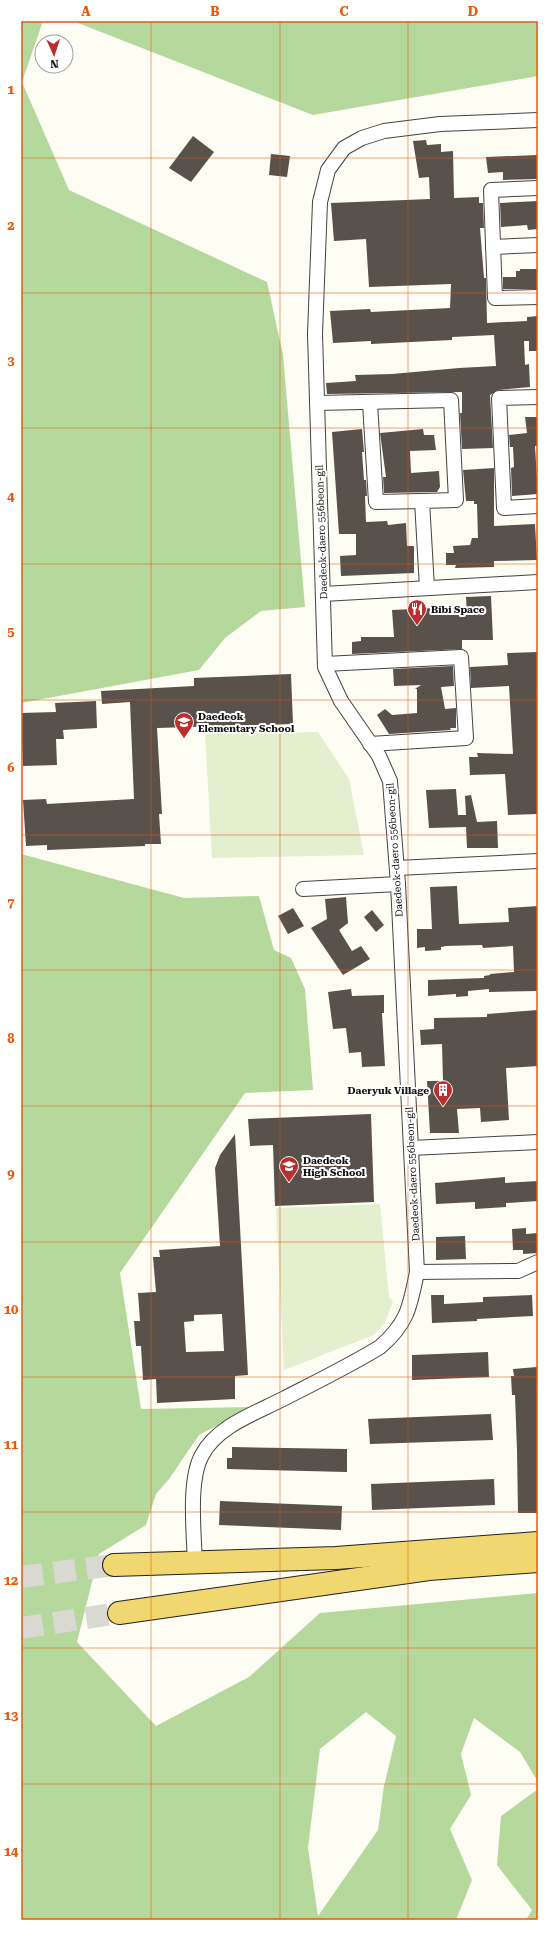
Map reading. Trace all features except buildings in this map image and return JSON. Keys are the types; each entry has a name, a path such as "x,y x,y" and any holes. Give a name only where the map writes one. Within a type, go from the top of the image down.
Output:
{"main road":[{"path":"114,1565 336,1558 538,1543"},
{"path":"119,1612 429,1569 538,1561"}],"street":[{"name":"Daedeok-daero 556beon-gil","path":"195,1563 194,1481 201,1455 209,1443 227,1429 251,1415 380,1347 390,1339 406,1318 410,1307 417,1272 398,884 390,781 379,756 341,701 325,664 315,334 320,202 328,170 344,148 362,138 384,131 440,124 538,120"},
{"path":"538,188 490,190 495,298 538,297"},
{"path":"493,247 538,245"},
{"path":"538,397 499,398 504,508 538,506"},
{"path":"317,404 451,400 456,500 376,502 370,403"},
{"path":"422,501 427,588"},
{"path":"323,594 538,582"},
{"path":"325,664 461,657 466,738 370,744"},
{"path":"397,868 538,861"},
{"path":"303,889 398,884"},
{"path":"411,1148 538,1142"},
{"path":"417,1272 518,1270 538,1262"}],"green space":[{"path":"21,21 43,21 39,34 34,34 34,47 22,82 69,190 267,282 283,355 305,607 261,611 225,638 199,670 21,703"},
{"path":"73,21 538,21 538,76 313,115"},
{"path":"318,732 349,779 364,855 212,858 205,734"},
{"path":"21,854 184,898 259,896 274,950 291,958 305,989 313,1090 245,1093 120,1273 141,1409 252,1407 199,1435 169,1479 156,1494 146,1525 99,1554 77,1642 156,1726 249,1677 320,1613 538,1593 538,1782 520,1752 474,1718 461,1754 471,1795 450,1829 472,1880 456,1920 21,1920","holes":["366,1712 396,1736 384,1786 378,1830 318,1916 308,1848 320,1749"]},
{"path":"380,1204 389,1297 393,1302 385,1322 374,1335 284,1370 276,1208"},
{"path":"538,1789 538,1920 526,1920 532,1910 497,1865 501,1816"}],"tunnel":[{"path":"21,1577 114,1565"},
{"path":"21,1628 119,1613"}],"place":[{"name":"Bibi Space","path":"417,626"},
{"name":"Daedeok Elementary School","path":"184,739"},
{"name":"Daeryuk Village","path":"443,1107"},
{"name":"Daedeok High School","path":"289,1183"}]}
